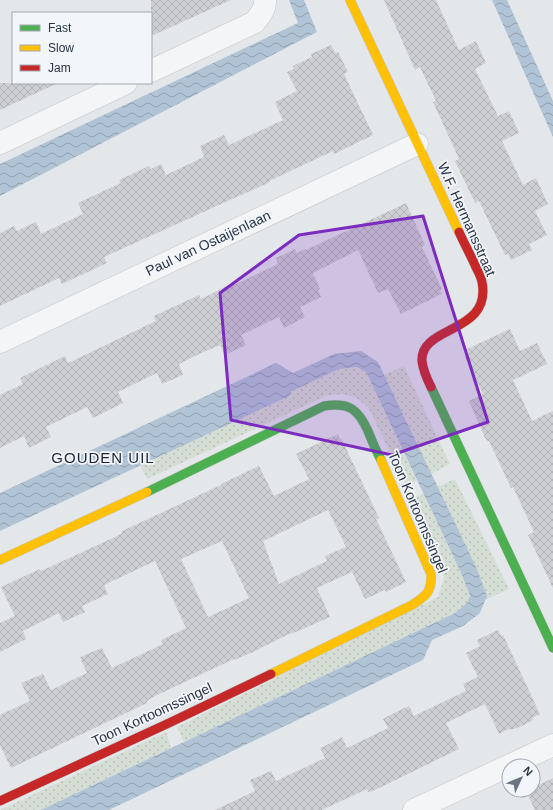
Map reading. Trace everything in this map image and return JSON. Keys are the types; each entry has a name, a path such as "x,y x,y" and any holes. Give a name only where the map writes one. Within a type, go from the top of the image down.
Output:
{"street":[{"path":"152,71 254,22 262,13 265,0"},
{"name":"W.F. Hermansstraat","path":"350,0 482,280 482,301 469,321 440,335 427,346 422,359 430,386 553,648"},
{"path":"0,143 124,84"},
{"name":"Paul van Ostaijenlaan","path":"0,342 417,144"},
{"name":"Toon Kortoomssingel","path":"0,560 147,492 324,406 336,404 347,406 355,410 362,418 431,574 432,585 428,593 412,605 169,723 0,801"},
{"path":"414,810 553,745"}],"highlighted area":[{"path":"423,216 488,422 392,455 231,420 220,293 299,235"}],"shaded area":[{"path":"404,366 450,464 431,474 384,375"},
{"path":"357,367 366,372 417,481 406,486 368,407 355,397 343,394 328,395 147,479 140,465 288,396 291,391 339,369"},
{"path":"455,479 509,589 485,600 487,596 437,487"},
{"path":"423,494 462,575 470,596 467,603 455,613 184,742 177,727 438,597 444,579 442,564 411,499"},
{"path":"166,732 171,748 42,810 0,810"}],"water":[{"path":"289,0 304,0 317,32 0,196 0,164 298,23"},
{"path":"492,0 507,0 553,101 553,137"},
{"path":"361,351 378,362 477,569 487,596 480,613 463,626 432,640 423,660 109,810 41,810 455,613 467,603 470,596 462,575 366,372 357,367 339,369 292,391 289,396 0,531 0,493 276,363 293,373 334,354"}],"building":[{"path":"151,0 231,0 152,36"},
{"path":"384,0 436,0 459,50 476,41 486,63 475,69 498,116 509,111 519,133 502,141 523,185 536,178 548,204 535,211 547,235 529,244 532,250 511,260 508,254 505,255 479,201 475,203 455,161 459,159 433,102 436,101 420,67 415,70"},
{"path":"331,45 335,53 338,52 348,72 344,74 373,135 334,154 333,151 269,181 270,182 104,257 107,263 62,284 59,278 0,306 0,233 14,226 17,231 36,222 41,234 83,214 78,203 121,183 119,180 149,166 151,169 161,164 166,175 204,157 200,146 224,135 229,145 283,120 275,102 297,91 287,72 294,69 293,66 312,57 311,54"},
{"path":"0,83 56,84 0,110"},
{"path":"406,203 425,245 422,247 442,289 440,290 442,294 401,314 388,289 378,293 358,250 313,273 320,289 318,290 321,297 300,307 305,317 284,328 279,317 241,335 246,345 225,355 220,345 199,354 179,364 183,375 162,384 157,373 118,392 123,403 93,418 87,407 46,427 51,437 29,448 24,436 0,448 0,395 23,384 20,378 65,356 68,363 156,321 154,316 199,295 201,299 233,283 234,285 278,264 276,258 295,249 297,253 305,249 306,250"},
{"path":"510,329 520,351 537,343 547,364 513,380 532,421 553,411 553,588 528,535 534,532 513,487 511,488 489,441 485,438 469,401 483,394 465,357 468,356 465,350"},
{"path":"338,434 379,518 376,519 406,582 386,592 385,590 365,599 352,572 317,588 330,617 291,633 253,652 234,659 155,696 147,701 147,703 11,768 0,745 0,715 30,701 21,683 43,674 51,690 87,673 80,657 102,648 112,668 163,644 161,640 186,628 155,561 104,585 108,594 82,606 85,612 63,622 59,613 23,631 26,639 0,652 0,623 15,616 1,587 40,569 41,571 115,537 122,533 122,531 259,466 274,496 309,479 296,454","holes":["328,510 346,547 325,556 327,561 279,584 263,541","222,541 249,598 208,617 181,559"]},
{"path":"498,630 501,636 503,635 540,714 532,718 533,720 518,728 506,730 499,734 485,704 446,723 459,749 373,791 368,792 367,789 322,810 215,810 255,791 250,780 271,771 276,781 325,758 320,748 342,737 347,748 388,728 383,719 394,713 409,706 414,716 466,691 463,684 478,677 466,653 480,646 477,640"},
{"path":"553,778 553,810 535,810 529,798 541,798 541,784"}],"traffic: fast":[{"path":"431,387 553,648"},
{"path":"147,492 324,406 346,406 356,412 364,423 381,460"}],"traffic: slow":[{"path":"350,0 459,232"},
{"path":"271,674 412,605 427,593 430,585 431,574 381,460"},
{"path":"0,560 147,492"}],"traffic: jam":[{"path":"431,387 425,374 422,361 424,349 432,341 467,320 477,311 482,299 481,278 459,232"},
{"path":"0,801 271,674"}],"district":[{"name":"GOUDEN UIL","path":"103,457"}]}
